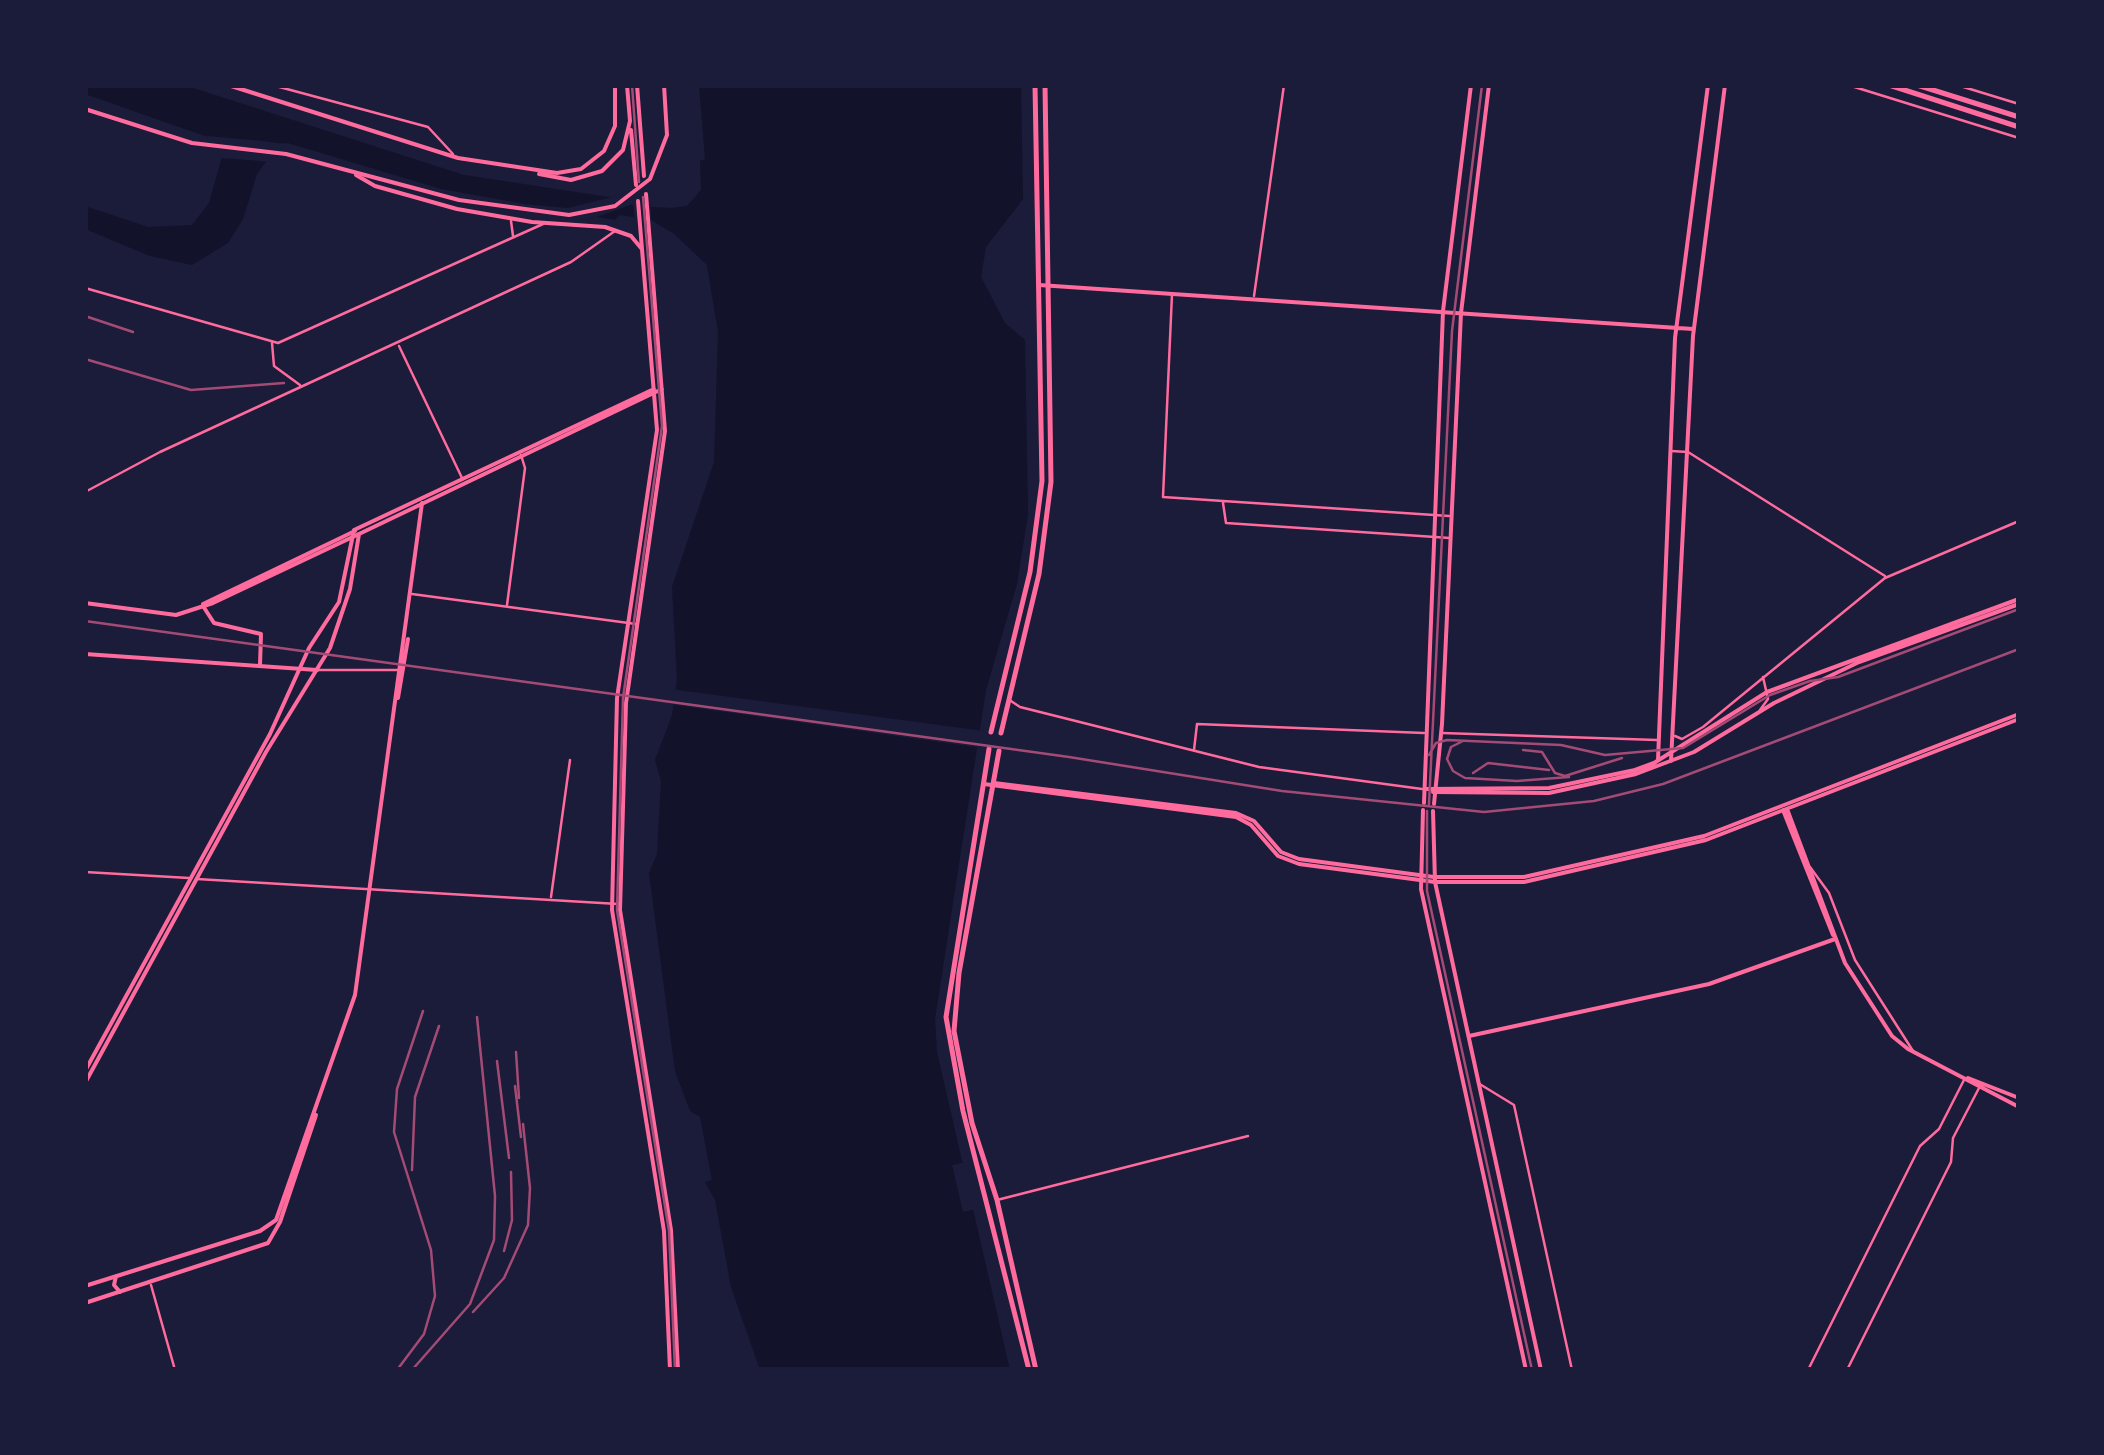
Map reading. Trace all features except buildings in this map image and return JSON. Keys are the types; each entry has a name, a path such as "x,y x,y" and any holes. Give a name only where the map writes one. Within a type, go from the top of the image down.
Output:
{"main road":[{"path":"228,85 458,158 562,180 596,175 619,156 630,121"},
{"path":"537,173 581,169 604,151 614,126 616,85"},
{"path":"627,85 636,185"},
{"path":"637,85 644,176"},
{"path":"991,732 1038,526 1042,481 1035,85"},
{"path":"1001,733 1046,534 1051,482 1045,85"},
{"path":"1424,803 1432,515 1443,311 1471,85"},
{"path":"1434,804 1442,733 1460,312 1490,85"},
{"path":"1658,760 1677,328 1708,85"},
{"path":"1672,761 1694,329 1725,85"},
{"path":"1888,85 2019,127"},
{"path":"1918,85 2019,117"},
{"path":"85,109 205,145 279,153 459,200 568,216 615,206 636,194 655,171 665,147 668,122 663,87"},
{"path":"356,175 416,200 509,219 616,231 634,238 642,250"},
{"path":"646,194 664,440 626,703 620,904 671,1230 678,1370"},
{"path":"638,202 657,430 617,698 612,904 664,1231 670,1370"},
{"path":"1039,284 1694,329"},
{"path":"85,604 176,615 662,389"},
{"path":"85,1302 268,1243 278,1221 353,1004 398,700 422,502"},
{"path":"85,1071 270,734 299,670 342,594 355,533"},
{"path":"85,1083 332,643 350,588 355,533"},
{"path":"1424,790 1548,788 1635,770 1665,756 1766,692 2019,602"},
{"path":"1436,790 1549,793 1636,774 1672,761 1758,712 1859,662 2019,602"},
{"path":"203,604 214,623 260,634 260,665"},
{"path":"398,700 399,670 407,634"},
{"path":"317,636 332,643"},
{"path":"85,654 316,670"},
{"path":"984,784 1236,818 1252,825 1272,851 1291,862 1434,879 1544,879 1696,843 2019,716"},
{"path":"1659,743 1672,761"},
{"path":"988,749 947,1008 948,1046 1032,1370"},
{"path":"998,751 954,1012 962,1081 996,1200 1032,1370"},
{"path":"1785,808 1844,962 1892,1036 1914,1052 2019,1108"},
{"path":"1785,808 1836,939"},
{"path":"1424,811 1420,877 1526,1370"},
{"path":"1433,812 1434,879 1541,1370"},
{"path":"1468,1037 1718,982 1836,939"},
{"path":"1964,1078 1982,1080 2019,1098"},
{"path":"1979,1088 1982,1080"},
{"path":"85,1286 260,1231 278,1221"},
{"path":"260,1231 268,1235 268,1243"},
{"path":"1498,1244 1512,1242"},
{"path":"116,1276 114,1285 120,1292"}],"street":[{"path":"272,85 428,127 458,158"},
{"path":"1254,298 1284,85"},
{"path":"1848,85 2019,138"},
{"path":"1938,92 1947,85"},
{"path":"1957,85 2019,104"},
{"path":"1936,100 1938,113"},
{"path":"509,219 515,226 512,237"},
{"path":"85,288 272,343 544,224"},
{"path":"598,227 604,232 601,239"},
{"path":"85,492 114,474 571,262 616,231"},
{"path":"1172,292 1161,496 1451,516"},
{"path":"272,343 274,366 301,386"},
{"path":"398,344 464,482"},
{"path":"1671,450 1688,452 1886,578"},
{"path":"506,606 521,455"},
{"path":"1223,502 1226,523 1450,538"},
{"path":"1675,736 1682,738 1704,730 1763,676 1886,578 2019,521"},
{"path":"412,594 636,624"},
{"path":"316,670 399,670"},
{"path":"1758,712 1767,702 1763,676"},
{"path":"1008,692 1018,707 1273,770 1424,790"},
{"path":"1194,750 1197,724 1424,733"},
{"path":"1442,733 1659,743"},
{"path":"550,900 570,760"},
{"path":"1808,865 1829,892 1855,960 1914,1052"},
{"path":"85,872 620,904"},
{"path":"1808,1370 1920,1146 1939,1130 1964,1078"},
{"path":"1477,1082 1514,1105 1572,1370"},
{"path":"1846,1370 1951,1162 1953,1138 1979,1088"},
{"path":"996,1200 1248,1136"},
{"path":"150,1282 175,1370"}],"shaded area":[{"path":"85,85 184,85 464,175 622,199 634,206 671,208 687,206 701,190 700,161 705,159 699,85 1021,85 1023,199 986,247 981,277 1005,323 1025,340 1028,514 1017,584 986,690 935,1019 937,1052 1010,1370 760,1370 731,1287 715,1200 705,1182 712,1180 700,1117 690,1111 675,1071 649,873 657,854 661,781 655,760 672,715 677,680 672,587 714,462 718,332 707,265 674,234 651,220 620,215 615,220 441,189 288,143 279,144 257,174 243,219 228,243 192,265 150,256 85,229 85,206 148,227 192,225 209,203 227,139 205,136 85,94"}],"pier":[{"path":"208,136 285,144 272,162 222,158 216,157 221,143 206,141"},
{"path":"624,194 637,203 650,203 652,225 635,224 633,204 588,220 460,198 568,208"},
{"path":"671,689 984,731 982,748 668,704 674,695"},
{"path":"966,1162 977,1209 963,1212 952,1165"}],"tram line":[{"path":"632,85 639,182"},
{"path":"1429,804 1452,331 1482,85"},
{"path":"643,197 662,426 623,698 617,910 669,1231 675,1370"},
{"path":"1429,755 1436,743 1447,740 1561,745 1605,755 1683,748 1770,695 1810,681 1838,677 2019,609"},
{"path":"1463,741 1451,747 1447,759 1453,771 1465,778 1517,781 1569,777"},
{"path":"1523,750 1542,752 1555,773 1565,776 1622,758"},
{"path":"1473,773 1488,763 1549,770"},
{"path":"1427,811 1427,891 1532,1370"}],"railway":[{"path":"85,316 133,332"},
{"path":"85,359 191,390 284,383"},
{"path":"85,621 1069,757 1282,791 1484,812 1594,801 1663,784 2019,649"},
{"path":"397,1370 424,1334 435,1296 431,1250 394,1132 397,1089 423,1011"},
{"path":"412,1370 470,1304 494,1240 495,1196 477,1017"},
{"path":"412,1170 415,1097 439,1026"},
{"path":"516,1052 519,1098"},
{"path":"497,1061 509,1158"},
{"path":"515,1086 521,1137"},
{"path":"473,1312 504,1278 528,1225 530,1188 523,1124"},
{"path":"504,1251 512,1220 511,1172"}]}
